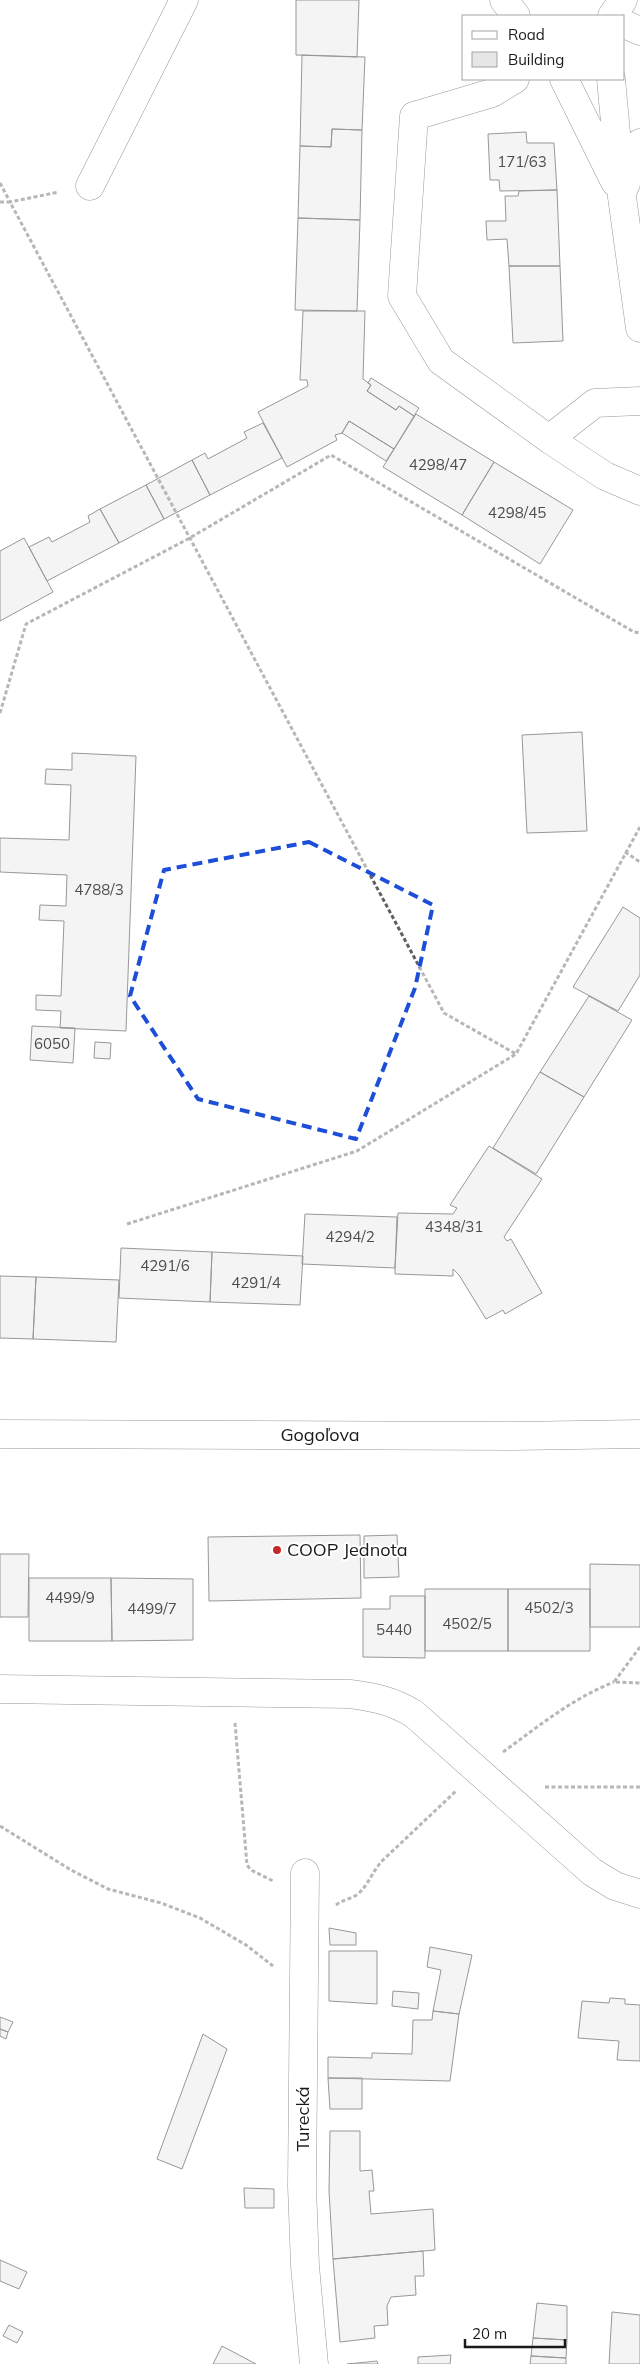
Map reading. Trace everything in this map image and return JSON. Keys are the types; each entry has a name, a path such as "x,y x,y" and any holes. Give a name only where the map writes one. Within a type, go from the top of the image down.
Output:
{"street":[{"path":"90,186 184,0"},
{"path":"504,0 515,15"},
{"path":"613,15 623,0"},
{"path":"625,24 640,31"},
{"path":"513,80 492,93 414,116 402,296 441,361 549,439 605,476 640,491"},
{"path":"564,80 622,197"},
{"path":"611,80 622,197 640,328"},
{"path":"622,197 640,143"},
{"path":"549,439 595,403 640,401"},
{"name":"Gogoľova","path":"0,1434 514,1436 640,1434"},
{"path":"0,1689 350,1694 388,1701 414,1714 592,1872 615,1886 640,1894"},
{"name":"Turecká","path":"305,1873 302,2186 305,2266 314,2364"}],"path":[{"path":"0,182 188,539 444,1013 516,1054"},
{"path":"0,202 10,202 90,186"},
{"path":"0,713 26,624 188,539 331,455 634,632 640,633"},
{"path":"127,1224 357,1151 516,1054 640,827"},
{"path":"625,852 640,862"},
{"path":"614,1682 640,1647"},
{"path":"304,1917 326,1919 332,1909 341,1901 356,1895 369,1883 373,1871 382,1860 478,1771 570,1704 590,1692 614,1682 640,1683"},
{"path":"232,1692 247,1865 251,1870 274,1882"},
{"path":"544,1787 640,1786"},
{"path":"0,1826 72,1870 108,1889 161,1903 200,1918 246,1945 271,1964 303,2000"}],"highlighted area":[{"path":"309,842 433,905 415,988 356,1139 198,1099 130,996 164,870"}],"building":[{"path":"296,0 359,0 357,57 296,55"},
{"path":"302,55 365,57 362,130 332,129 331,147 300,146"},
{"path":"332,129 362,130 360,220 298,218 300,146 331,147"},
{"path":"526,132 527,143 554,143 557,190 500,191 499,180 490,180 488,134"},
{"path":"557,190 560,266 509,266 507,239 487,240 486,221 506,221 505,196 518,196 519,191"},
{"path":"298,218 360,220 357,311 295,310"},
{"path":"509,266 560,266 563,341 513,343"},
{"path":"303,311 365,311 363,379 371,385 367,391 396,410 399,406 414,416 394,449 349,421 342,433 335,435 337,440 287,467 258,412 308,386 307,380 300,380"},
{"path":"371,378 419,408 414,416 399,406 396,410 367,391 371,385 368,383"},
{"path":"416,414 494,462 462,515 383,467"},
{"path":"349,421 394,449 386,461 342,433"},
{"path":"263,423 282,458 210,495 192,460 205,453 208,459 247,438 244,432"},
{"path":"192,460 210,495 164,519 146,485"},
{"path":"494,462 573,510 540,564 462,515"},
{"path":"146,485 164,519 119,543 100,509"},
{"path":"100,509 119,543 47,581 29,547 49,537 52,542 90,522 88,516"},
{"path":"24,538 53,592 0,621 0,551"},
{"path":"582,732 587,831 527,833 522,735"},
{"path":"72,753 136,756 126,1031 60,1028 61,1011 36,1010 36,995 61,996 64,921 39,920 40,905 66,906 67,875 0,872 0,838 69,840 71,785 45,784 46,769 72,770"},
{"path":"623,907 640,918 640,975 618,1011 573,987"},
{"path":"589,996 632,1020 584,1097 540,1072"},
{"path":"32,1026 75,1028 73,1063 30,1060"},
{"path":"95,1042 111,1043 110,1059 94,1058"},
{"path":"540,1072 584,1097 536,1174 493,1148"},
{"path":"489,1146 542,1179 504,1237 507,1241 511,1239 542,1293 505,1314 503,1310 486,1319 459,1275 453,1269 453,1276 395,1274 395,1268 398,1213 453,1214 457,1208 450,1205"},
{"path":"305,1214 397,1217 395,1268 302,1264"},
{"path":"121,1248 212,1252 210,1302 119,1298"},
{"path":"212,1252 303,1256 300,1305 210,1302"},
{"path":"0,1276 36,1277 33,1339 0,1338"},
{"path":"36,1277 119,1280 116,1342 33,1339"},
{"path":"360,1535 361,1598 209,1601 208,1537"},
{"path":"397,1535 399,1577 364,1578 364,1536"},
{"path":"0,1554 29,1554 28,1617 0,1617"},
{"path":"590,1564 640,1565 640,1627 590,1627"},
{"path":"29,1578 111,1578 112,1641 29,1641"},
{"path":"111,1578 193,1579 193,1640 112,1641"},
{"path":"425,1589 508,1589 508,1651 425,1651"},
{"path":"508,1589 590,1589 590,1651 508,1651"},
{"path":"390,1596 425,1596 425,1658 363,1657 363,1609 390,1609"},
{"path":"329,1928 356,1933 356,1945 330,1945"},
{"path":"430,1947 472,1955 459,2014 433,2011 441,1970 427,1967"},
{"path":"329,1951 377,1951 377,2004 329,2001"},
{"path":"393,1991 419,1993 418,2009 392,2006"},
{"path":"610,1998 625,1999 625,2004 640,2005 640,2061 617,2060 619,2041 578,2038 582,2001 609,2003"},
{"path":"433,2011 459,2014 450,2081 328,2078 328,2057 372,2058 372,2053 412,2054 413,2020 432,2020"},
{"path":"0,2017 13,2022 8,2032 0,2029"},
{"path":"0,2029 8,2032 6,2039 0,2036"},
{"path":"203,2034 227,2049 182,2169 157,2159"},
{"path":"328,2078 362,2078 362,2109 330,2109"},
{"path":"330,2131 360,2131 360,2171 372,2170 374,2191 369,2191 371,2214 433,2209 435,2250 333,2259 329,2191"},
{"path":"244,2188 274,2189 274,2208 245,2208"},
{"path":"423,2251 424,2276 415,2276 416,2295 391,2297 387,2306 388,2325 374,2326 375,2338 340,2342 333,2259"},
{"path":"0,2260 27,2272 19,2289 0,2281"},
{"path":"537,2303 567,2306 567,2340 533,2338"},
{"path":"612,2312 640,2315 640,2364 609,2364"},
{"path":"9,2325 23,2332 17,2343 3,2336"},
{"path":"533,2338 567,2340 566,2358 531,2356"},
{"path":"222,2346 256,2364 213,2364"},
{"path":"451,2355 450,2364 418,2364 418,2357"},
{"path":"531,2356 566,2358 566,2364 530,2364"},
{"path":"377,2361 378,2364 347,2364"}],"place":[{"name":"COOP Jednota","path":"277,1550"}]}
